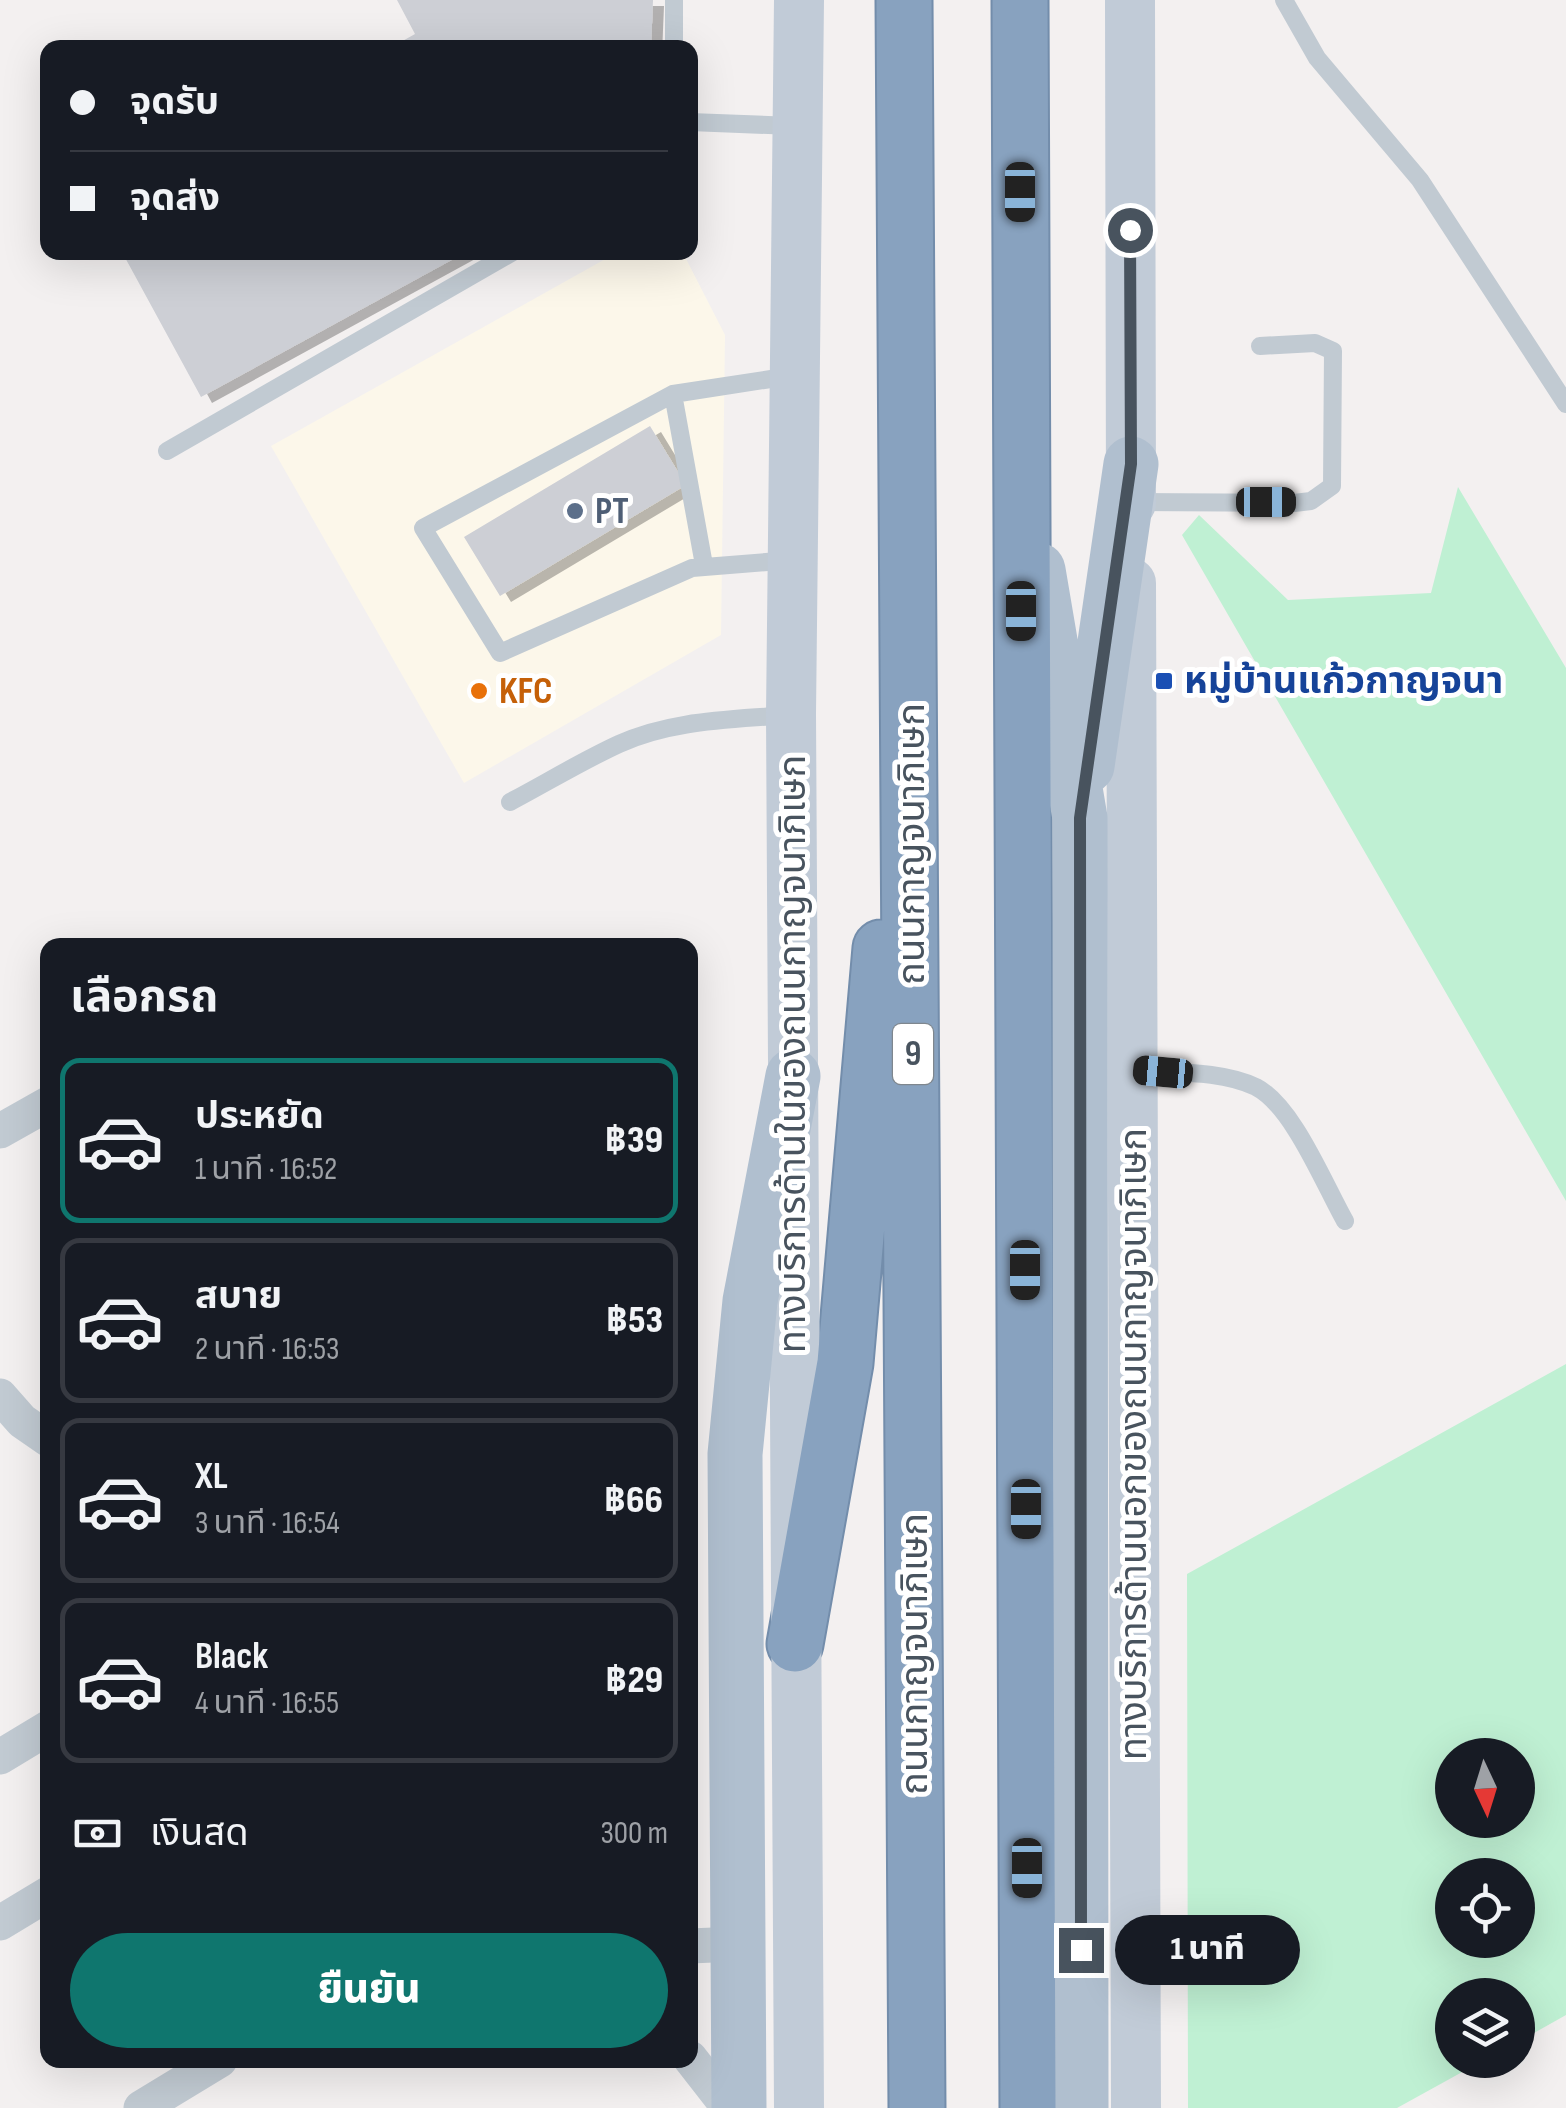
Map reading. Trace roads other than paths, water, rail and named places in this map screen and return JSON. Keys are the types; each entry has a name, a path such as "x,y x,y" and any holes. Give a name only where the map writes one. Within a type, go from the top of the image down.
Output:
{"highway":[{"name":"ถนนกาญจนาภิเษก","path":"904,0 912,770 917,2108"},
{"path":"1020,0 1028,2108"},
{"path":"795,1644 845,1363 882,934 912,770"}],"main road":[{"name":"ทางบริการด้านในของถนนกาญจนาภิเษก","path":"799,0 792,714 799,2108"},
{"name":"ทางบริการด้านนอกของถนนกาญจนาภิเษก","path":"1130,0 1136,2108"},
{"path":"1020,461 1080,818 1081,2108"},
{"path":"1080,818 1131,483"},
{"path":"740,2108 713,1945 735,1454 750,1301 794,1076"}],"street":[{"path":"0,1132 40,1109"},
{"path":"0,1758 40,1733"},
{"path":"0,1924 40,1899"},
{"path":"142,2108 207,2068"},
{"path":"698,2068 729,2108"}],"lane":[{"path":"674,0 674,40"},
{"path":"1284,0 1317,58 1420,180 1566,404"},
{"path":"698,122 798,126"},
{"path":"166,451 499,260"},
{"path":"1131,483 1294,502 1311,501 1332,486 1333,352 1315,343 1260,346"},
{"path":"793,560 704,565 500,652 423,528 673,394 795,375"},
{"path":"673,394 704,565"},
{"path":"510,802 621,743 658,731 694,722 792,714"},
{"path":"1133,1070 1223,1078 1256,1088 1282,1108 1345,1221"}],"place":[{"name":"PT","path":"575,511"},
{"name":"หมู่บ้านแก้วกาญจนา","path":"1164,681"},
{"name":"KFC","path":"479,691"}]}
